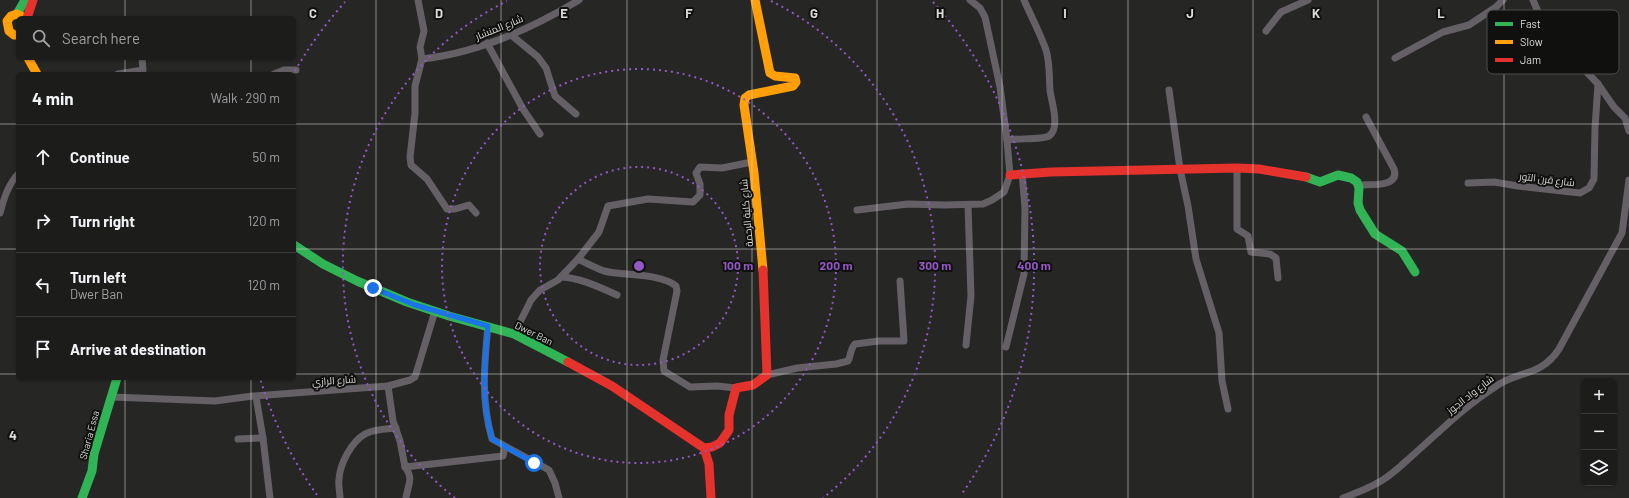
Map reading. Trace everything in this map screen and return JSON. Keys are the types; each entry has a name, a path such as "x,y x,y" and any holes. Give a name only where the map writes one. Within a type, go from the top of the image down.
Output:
{"street":[{"path":"20,16 25,0"},
{"path":"20,16 33,0"},
{"path":"418,0 424,31 420,48 422,59 415,86 415,113 410,157 411,166 426,179 447,209 455,210 469,205 476,213"},
{"name":"شارع المنشار","path":"422,59 448,56 488,43 556,14 579,0"},
{"name":"شارع كلية الرحمة","path":"755,0 770,74 795,78 796,82 793,86 749,94 745,98 744,105 752,162 764,282 767,375"},
{"path":"857,210 908,204 983,204 1004,192 1010,175 1000,87 987,22 980,8 970,0"},
{"path":"1007,140 1015,138 1046,137 1054,130 1055,114 1050,89 1048,59 1043,43 1024,0"},
{"path":"1266,31 1281,12 1308,0"},
{"path":"1492,10 1503,0"},
{"path":"1533,0 1537,10"},
{"path":"1395,58 1443,32 1466,27 1487,13"},
{"path":"0,15 20,16"},
{"path":"16,18 3,24 11,33 16,34"},
{"path":"510,34 538,57 546,68 555,96 576,114"},
{"path":"488,43 523,109 540,134"},
{"path":"29,60 36,72"},
{"path":"130,72 143,70 142,60"},
{"path":"279,72 284,70 296,70"},
{"path":"1589,74 1598,84 1614,107 1625,118 1629,131"},
{"name":"شارع قرن التور","path":"1468,183 1494,182 1577,193 1587,190 1591,186 1594,178 1598,84"},
{"path":"1169,90 1180,169 1188,206 1196,259 1219,333 1222,381 1228,409"},
{"path":"1358,185 1389,183 1394,179 1395,174 1394,169 1366,117"},
{"path":"514,334 531,300 540,290 561,277 578,259 599,232 608,206 648,199 693,202 700,195 700,184 696,172 700,167 722,168 752,162"},
{"path":"1010,175 1022,173 1237,168 1259,169 1302,176 1320,182 1334,176 1342,175 1351,178 1358,185 1360,191 1358,207 1375,234 1402,251 1415,272"},
{"path":"1237,168 1238,229 1248,236 1252,252 1270,254 1276,258 1278,278"},
{"path":"1006,347 1024,274 1025,208 1022,173"},
{"path":"0,213 4,198 16,176"},
{"name":"شارع واد الجوز","path":"1343,498 1370,488 1387,478 1452,421 1494,387 1508,379 1536,370 1551,359 1559,348 1622,233 1629,180"},
{"path":"966,345 971,296 968,205"},
{"name":"Dwer Ban","path":"296,246 323,264 407,302 514,334 612,386 704,448"},
{"path":"578,259 603,271 658,279 676,286 677,291 663,360 664,371 690,387 717,386 736,388 757,383 763,380 767,375 797,368 836,364 848,361 852,347 855,344 879,341 904,341 900,281"},
{"path":"561,277 593,284 617,295"},
{"name":"شارع الرازي","path":"112,397 215,401 388,386 410,380 414,377 435,311"},
{"path":"488,326 483,382 486,419 492,439 548,470 555,483 559,498"},
{"name":"Sharia Essa","path":"82,498 92,471 94,454 116,380"},
{"path":"388,386 393,421 400,440 405,467 410,474 411,479 406,498"},
{"path":"711,498 709,464 704,448 712,447 720,443 729,430 729,415 736,388"},
{"path":"256,397 264,438 268,497"},
{"path":"340,498 339,479 342,468 346,456 355,443 365,434 396,428"},
{"path":"238,439 264,438"},
{"path":"405,467 503,456 505,447"}],"traffic: fast":[{"path":"17,14 25,0"},
{"path":"1306,177 1320,182 1338,175 1351,178 1357,182 1359,188 1358,203 1360,210 1375,234 1402,251 1415,272"},
{"path":"296,246 323,264 357,281 407,302 449,316 514,334 568,362"},
{"path":"82,498 92,471 94,454 116,380"}],"traffic: slow":[{"path":"755,0 770,73 775,76 795,78 796,82 793,86 749,95 745,98 744,105 754,173 763,270"},
{"path":"16,35 9,31 7,21 11,16 17,14 21,16"},
{"path":"29,60 36,72"}],"traffic: jam":[{"path":"28,16 33,0"},
{"path":"1010,175 1051,172 1237,168 1259,169 1306,177"},
{"path":"704,448 712,447 720,443 729,430 729,415 736,388 753,385 767,375 763,270"},
{"path":"568,362 612,386 704,448 709,464 711,498"}],"route":[{"path":"373,288 415,305 488,326 483,382 486,419 492,439 534,463"}]}
